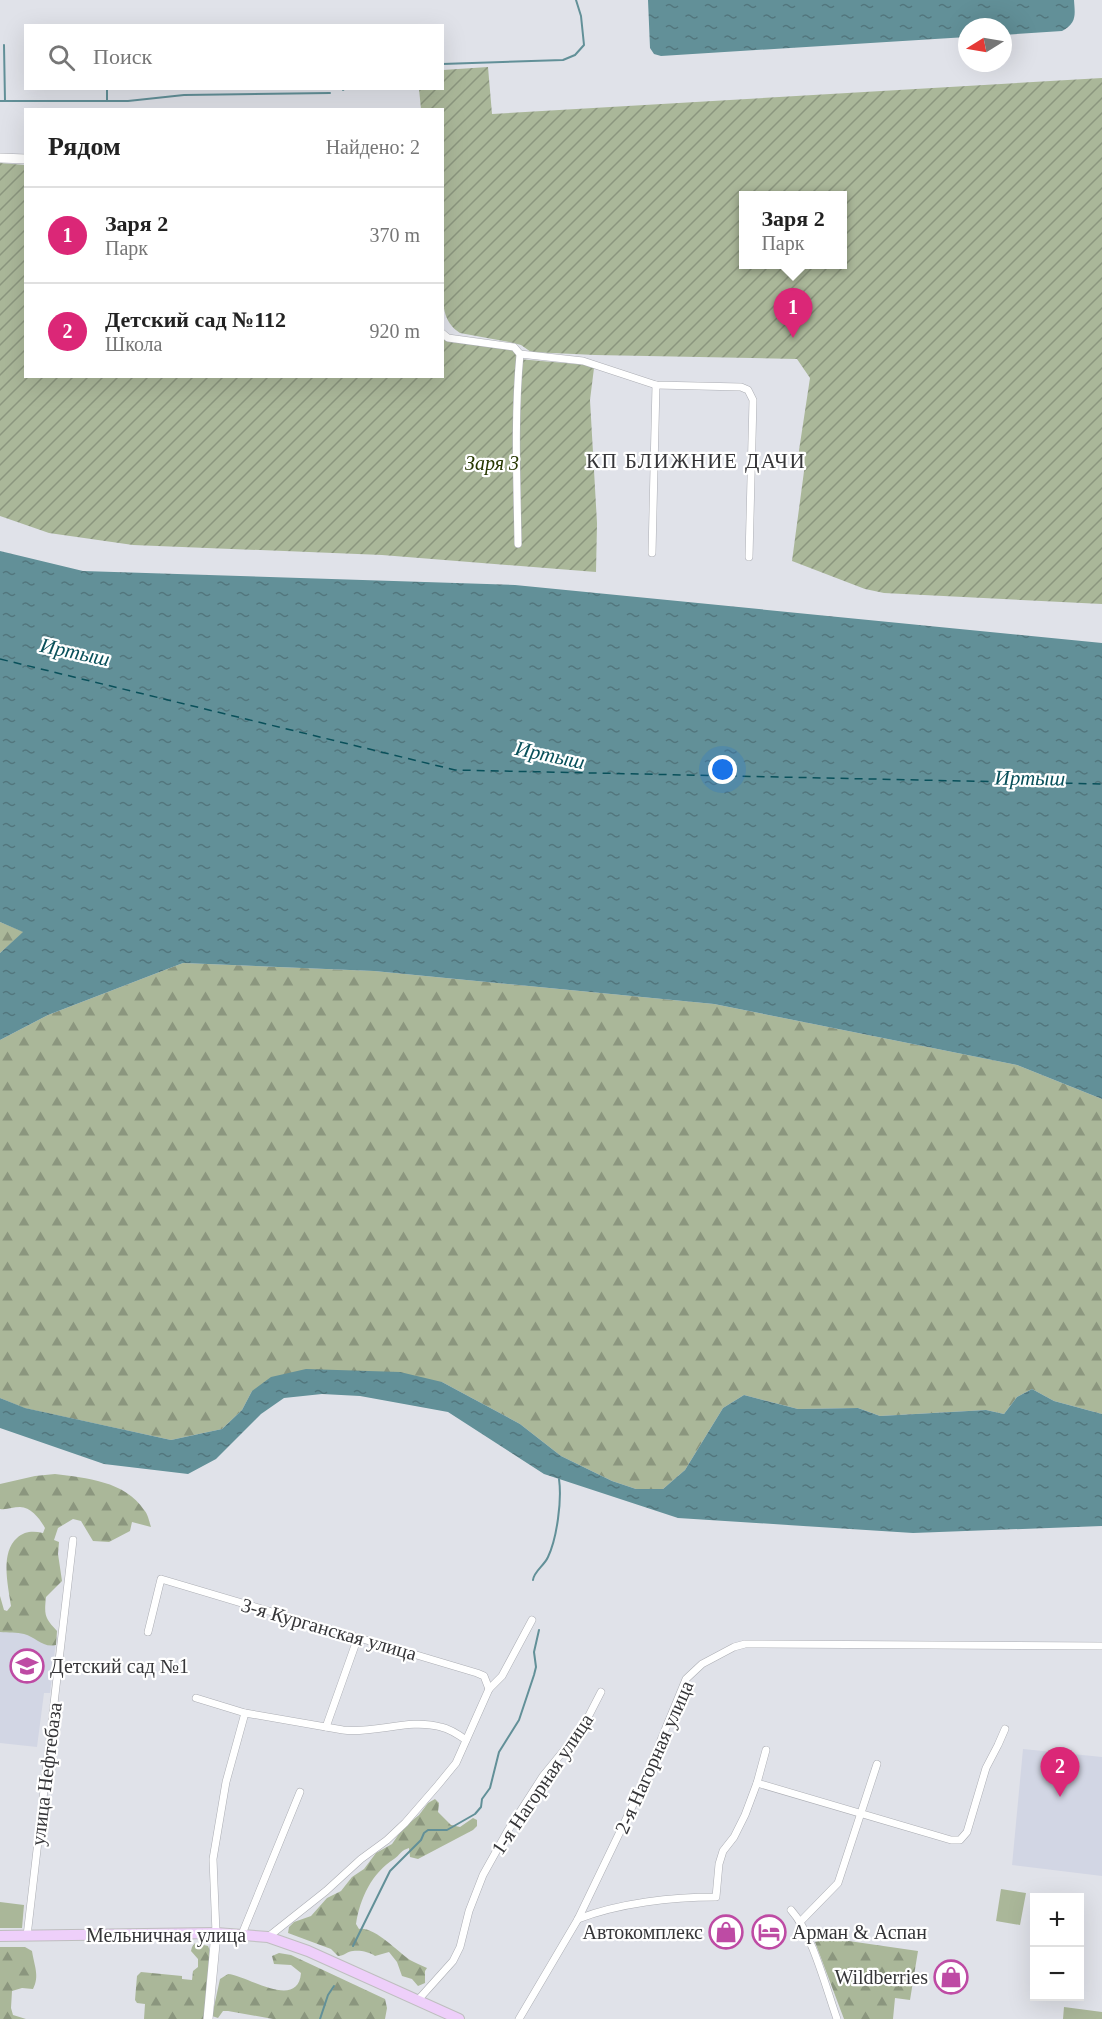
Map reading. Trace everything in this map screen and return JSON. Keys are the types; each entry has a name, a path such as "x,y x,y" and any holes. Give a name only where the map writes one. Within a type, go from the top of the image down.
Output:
{"main road":[{"name":"Мельничная улица","path":"0,1936 216,1933 268,1937 308,1951 459,2019"}],"street":[{"path":"0,158 24,159"},
{"path":"444,335 448,338 514,347 520,354 583,361 656,385 741,387 748,390 753,400 749,557"},
{"path":"518,544 516,430 520,354"},
{"path":"652,553 656,385"},
{"name":"улица Нефтебаза","path":"27,1936 73,1540"},
{"name":"3-я Курганская улица","path":"148,1632 161,1579 477,1673 484,1676 489,1689"},
{"path":"268,1937 396,1832 456,1763 489,1689 501,1676 532,1620"},
{"path":"326,1727 357,1637"},
{"name":"2-я Нагорная улица","path":"519,2019 578,1919 642,1786 686,1679 694,1670 734,1647 754,1644 1102,1646"},
{"name":"1-я Нагорная улица","path":"418,2000 453,1960 460,1947 483,1875 543,1776 583,1727 601,1692"},
{"path":"196,1698 245,1713 355,1732 425,1724 443,1727 466,1740"},
{"path":"208,2019 216,1933 213,1859 226,1782 245,1713"},
{"path":"757,1782 951,1840 960,1840 967,1832 986,1768 1005,1729"},
{"path":"578,1919 616,1907 716,1898 719,1864 723,1851 734,1837 745,1815 766,1750"},
{"path":"800,1922 838,1883 878,1764"},
{"path":"242,1934 300,1792"},
{"path":"791,1910 809,1940 837,2019"}],"shaded area":[{"name":"Детский сад №1","path":"0,1624 57,1631 50,1693 44,1693 37,1747 0,1743"},
{"path":"1023,1749 1102,1757 1102,1876 1012,1865"}],"green space":[{"path":"488,67 492,114 1102,78 1102,604 884,593 865,589 792,561 805,464 798,457 810,378 797,359 531,352 521,345 460,333 451,325 444,306 444,108 421,108 419,90 444,90 444,70"},
{"name":"Заря 3","path":"0,163 24,165 24,378 444,378 444,338 451,342 508,348 517,352 518,359 588,365 594,368 590,400 597,523 596,572 382,555 133,545 49,533 0,516"},
{"path":"0,922 24,932 0,953"},
{"path":"183,963 374,971 714,1004 1017,1065 1102,1099 1102,1414 1054,1401 1032,1389 1017,1397 1004,1414 986,1410 880,1416 858,1408 798,1409 744,1395 723,1408 685,1470 663,1489 636,1489 612,1481 561,1456 520,1424 442,1382 252,1391 242,1410 222,1429 171,1440 24,1408 0,1398 0,1040 48,1015"},
{"path":"55,1474 79,1477 116,1487 136,1500 145,1512 151,1527 132,1522 130,1531 109,1542 93,1541 81,1521 73,1519 58,1528 54,1540 59,1542 58,1554 62,1581 46,1597 45,1603 46,1616 57,1631 56,1645 51,1646 24,1634 0,1632 0,1596 4,1610 7,1611 11,1606 6,1570 8,1552 17,1538 23,1534 43,1533 45,1528 38,1517 28,1509 20,1507 0,1509 0,1484"},
{"path":"435,1799 439,1803 438,1812 451,1825 460,1827 473,1818 477,1820 477,1826 418,1859 410,1857 409,1848 402,1851 373,1879 364,1896 356,1924 359,1929 365,1929 378,1935 410,1960 427,1968 425,1983 418,1986 412,1979 402,1976 397,1962 389,1952 375,1956 368,1952 351,1951 338,1956 331,1949 288,1933 289,1927 294,1922 311,1916 327,1898 341,1891 352,1877 364,1869 376,1853 392,1844 403,1828"},
{"path":"1001,1889 1026,1893 1020,1925 996,1921"},
{"path":"0,1902 24,1905 22,1928 0,1928"},
{"path":"828,1938 918,1951 910,2000 895,1998 893,2019 844,2019 815,1942"},
{"path":"195,1943 208,1946 211,1953 205,2019 144,2019 145,2004 137,2003 135,2000 137,1976 141,1972 182,1976 182,1979 192,1980 193,1971 198,1967 198,1959 191,1951"},
{"path":"0,1947 25,1947 32,1951 36,1975 33,1989 22,1988 12,1991 13,2015 26,2019 0,2019"},
{"path":"279,1953 291,1955 385,1999 387,2008 385,2019 273,2019 228,2011 223,2011 218,2018 212,2016 220,1979 228,1974 281,1990 291,1989 298,1984 301,1973 291,1965 274,1964 272,1956"},
{"path":"1064,2007 1102,2012 1102,2019 1063,2019"}],"water":[{"path":"648,0 1074,0 1073,22 1062,31 1012,34 1012,18 958,18 958,38 661,56 654,54 650,48"},
{"name":"Иртыш","path":"0,551 83,571 515,585 1102,643 1102,1099 1017,1065 714,1004 374,971 183,963 48,1015 0,1040 0,953 23,932 0,922"},
{"path":"306,1369 400,1372 442,1382 520,1424 561,1456 612,1481 636,1489 663,1489 685,1470 723,1408 744,1395 798,1409 858,1408 880,1416 986,1410 1004,1414 1017,1397 1032,1389 1054,1401 1102,1414 1102,1526 913,1533 678,1518 544,1474 448,1412 360,1396 322,1394 284,1398 261,1414 216,1459 188,1474 104,1464 0,1428 0,1398 25,1408 171,1440 222,1429 242,1410 252,1391 271,1377"}],"waterway":[{"path":"444,64 563,60 575,55 584,45 581,16 576,0"},
{"path":"4,45 5,101"},
{"path":"107,90 107,101"},
{"path":"0,101 128,101 184,95 330,93"},
{"path":"533,1580 548,1557 554,1540 559,1508 559,1479"},
{"path":"353,1946 390,1871 421,1840 424,1833 428,1830 447,1830 475,1814 481,1807 482,1799 490,1788 499,1752 519,1720 534,1675 536,1667 534,1652 539,1630"},
{"path":"320,2019 328,1995 334,1986"}],"ferry route":[{"path":"0,659 455,770 1102,784"}],"place":[{"name":"Заря 2","path":"793,338"},
{"name":"Детский сад №1","path":"27,1666"},
{"name":"Детский сад №112","path":"1060,1797"},
{"name":"Автокомплекс","path":"726,1932"},
{"name":"Арман & Аспан","path":"769,1932"},
{"name":"Wildberries","path":"951,1977"}],"district":[{"name":"КП БЛИЖНИЕ ДАЧИ","path":"696,461"}]}
